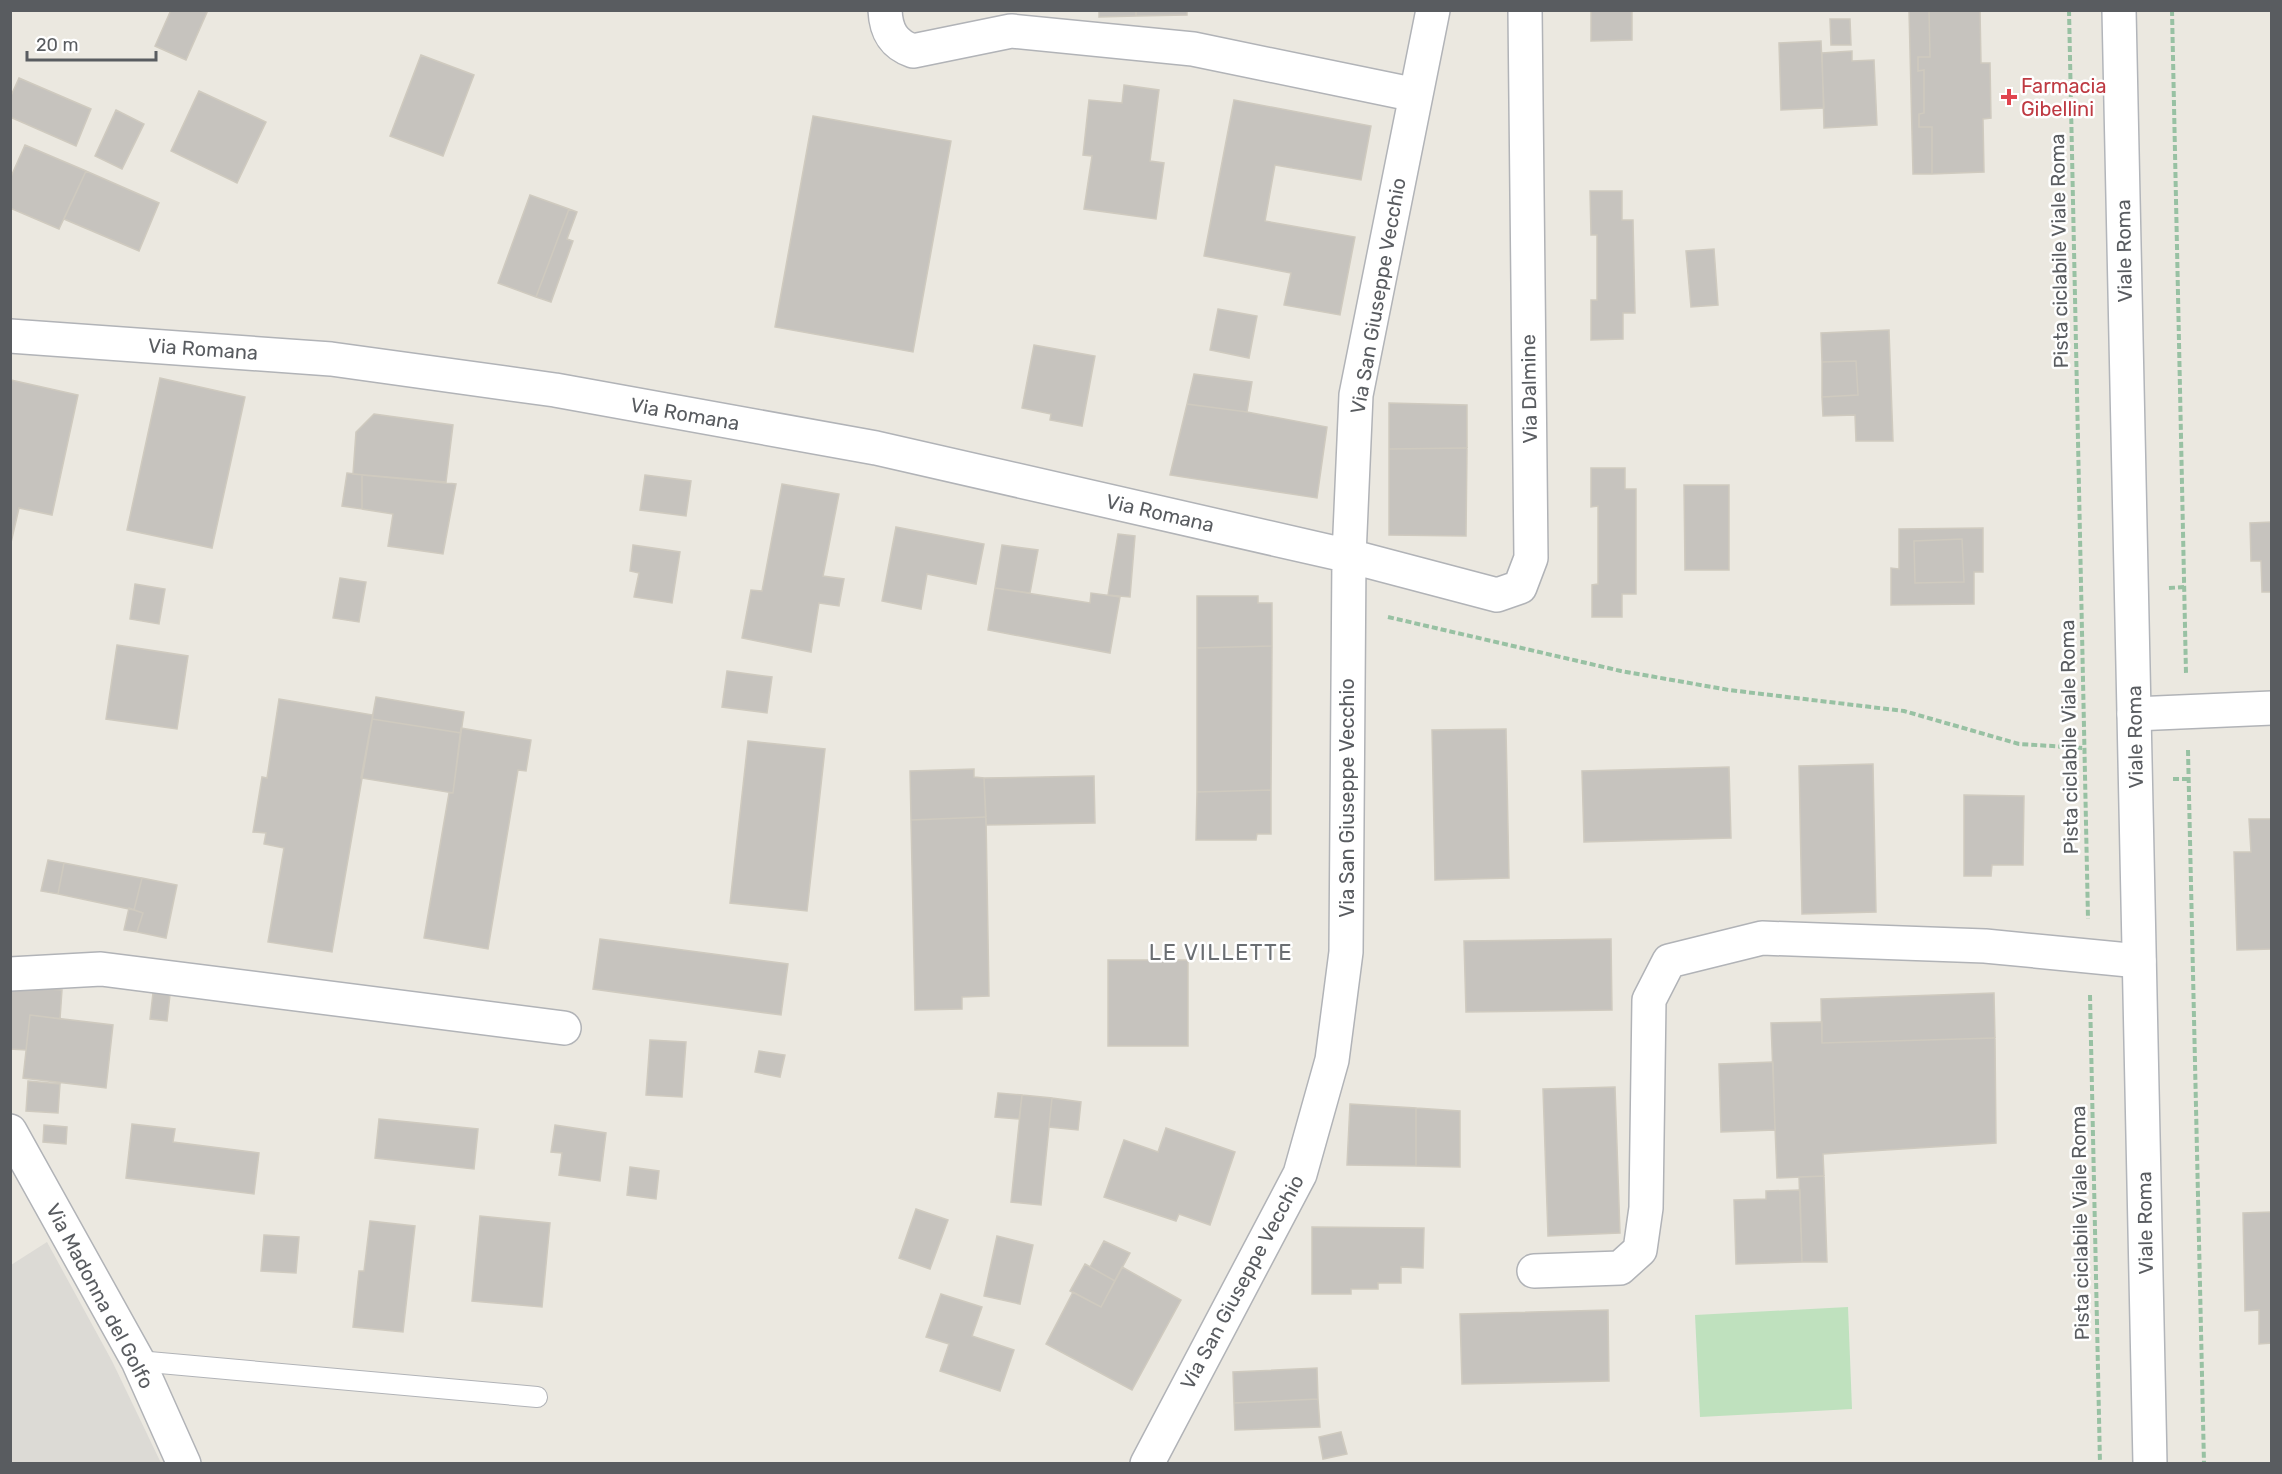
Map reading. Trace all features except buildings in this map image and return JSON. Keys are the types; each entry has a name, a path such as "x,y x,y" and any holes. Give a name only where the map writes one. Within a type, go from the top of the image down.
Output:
{"street":[{"path":"885,10 888,32 901,47 913,51 1011,31 1193,49 1416,95"},
{"name":"Via San Giuseppe Vecchio","path":"1147,1464 1300,1174 1332,1060 1346,952 1348,608 1356,395 1433,10"},
{"name":"Via Dalmine","path":"1349,556 1497,595 1520,587 1531,558 1525,10"},
{"name":"Viale Roma","path":"2119,10 2150,1464"},
{"name":"Via Romana","path":"10,336 331,359 555,390 876,448 1349,556"},
{"path":"2134,714 2271,708"},
{"path":"1534,1271 1620,1268 1640,1250 1646,1208 1649,1000 1669,961 1762,938 1985,946 2139,961"},
{"path":"10,974 100,969 564,1028"},
{"name":"Via Madonna del Golfo","path":"10,1131 138,1361 184,1464"}],"lane":[{"path":"138,1361 537,1397"}],"path":[{"name":"Pista ciclabile Viale Roma","path":"2069,10 2100,1464"},
{"path":"1348,608 1621,671 1729,690 1904,711 2019,744 2084,748"}],"shaded area":[{"path":"47,1242 112,1361 161,1463 11,1463 11,1265"}],"green space":[{"path":"1848,1307 1852,1409 1700,1417 1695,1315"}],"place":[{"name":"Farmacia Gibellini","path":"2009,97"}],"district":[{"name":"LE VILLETTE","path":"1221,952"}]}
